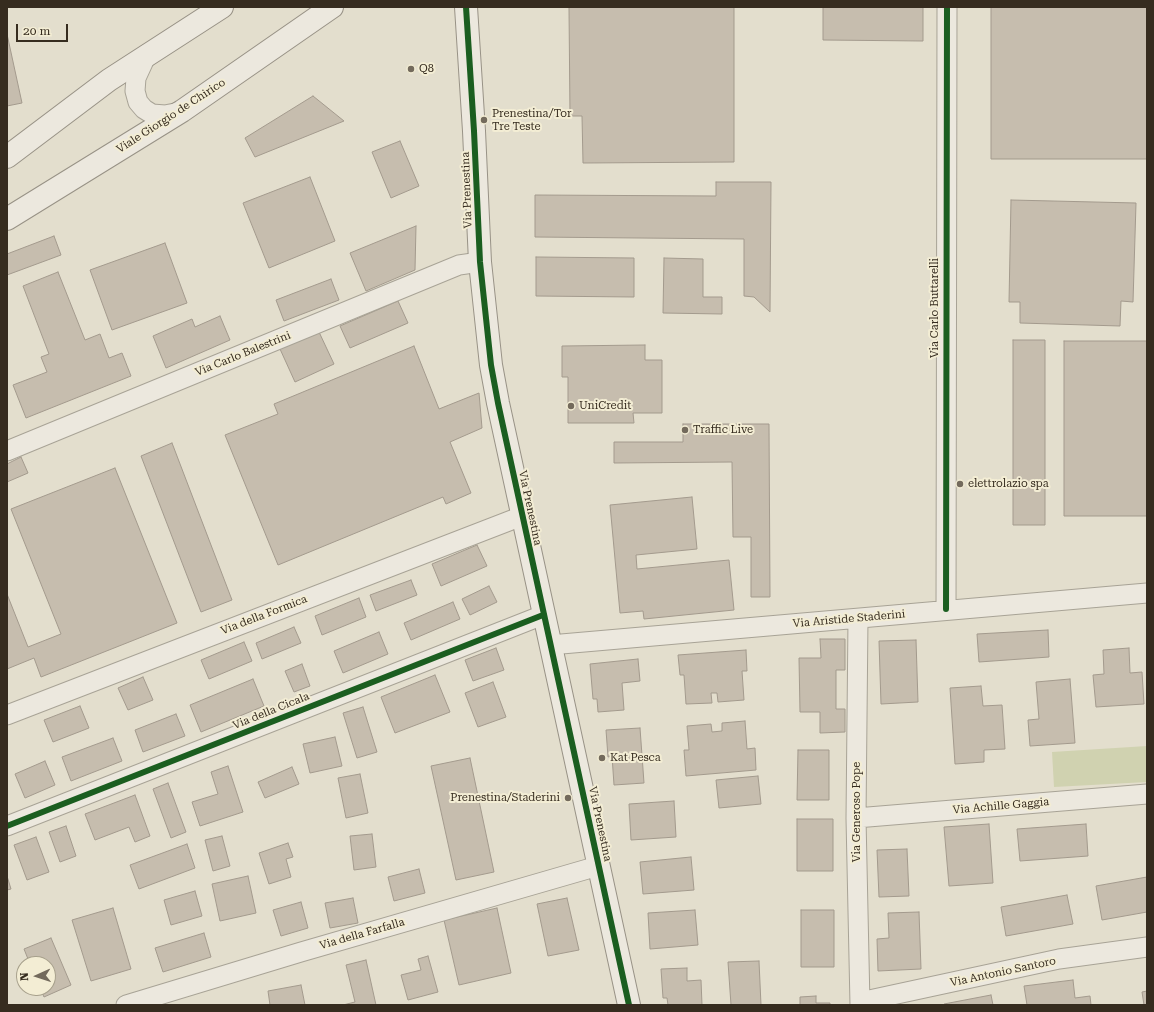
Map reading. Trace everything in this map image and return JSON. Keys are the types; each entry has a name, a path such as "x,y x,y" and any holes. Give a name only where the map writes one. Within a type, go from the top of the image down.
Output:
{"street":[{"path":"7,157 109,80 147,54 222,7"},
{"name":"Viale Giorgio de Chirico","path":"7,219 182,111 332,7"},
{"name":"Via Prenestina","path":"466,7 480,262 491,365 543,615 629,1005"},
{"name":"Via Carlo Buttarelli","path":"946,610 947,7"},
{"path":"147,54 136,78 135,91 138,102 144,109 152,114 165,115 182,111"},
{"name":"Via Carlo Balestrini","path":"7,450 459,265 480,262"},
{"name":"Via della Formica","path":"7,715 522,516"},
{"name":"Via Aristide Staderini","path":"550,645 1147,593"},
{"name":"Via della Cicala","path":"7,826 543,615"},
{"name":"Via Generoso Pope","path":"858,619 856,818 860,1004"},
{"name":"Via Achille Gaggia","path":"856,818 1147,794"},
{"name":"Via della Farfalla","path":"126,1005 301,952 598,866"},
{"name":"Via Antonio Santoro","path":"860,1004 1059,959 1147,947"}],"green space":[{"path":"1147,746 1147,782 1054,787 1052,752"}],"building":[{"path":"569,7 734,7 734,162 583,163 582,116 570,116"},
{"path":"823,7 923,7 923,41 823,40"},
{"path":"991,7 1147,7 1147,159 991,159"},
{"path":"7,34 22,103 7,106"},
{"path":"313,96 344,121 255,157 245,138"},
{"path":"400,141 419,186 391,198 372,152"},
{"path":"310,177 335,241 269,268 243,203"},
{"path":"716,182 771,182 770,312 754,297 744,296 744,239 535,237 535,195 716,196"},
{"path":"1011,200 1136,203 1133,302 1121,301 1120,326 1020,323 1020,302 1009,302"},
{"path":"416,226 415,270 366,291 350,253"},
{"path":"54,236 61,255 7,275 7,254"},
{"path":"165,243 187,303 112,330 90,270"},
{"path":"536,257 634,258 634,297 536,296"},
{"path":"664,258 703,259 703,297 722,297 722,314 663,313"},
{"path":"58,272 85,340 100,334 109,358 122,353 131,376 26,418 13,385 47,372 41,357 49,354 23,286"},
{"path":"331,279 339,300 284,321 276,300"},
{"path":"398,301 408,323 350,348 340,326"},
{"path":"220,316 230,340 166,368 153,336 192,319 195,327"},
{"path":"319,332 334,364 295,382 280,349"},
{"path":"1013,340 1045,340 1045,525 1013,525"},
{"path":"1064,341 1147,341 1147,516 1064,516"},
{"path":"645,345 645,360 662,360 662,413 633,413 634,423 568,423 568,377 562,377 562,346"},
{"path":"414,346 439,409 479,393 482,428 450,442 471,493 446,504 443,497 278,565 225,435 278,414 274,404"},
{"path":"683,424 769,424 770,597 751,597 751,537 733,537 732,462 614,463 614,442 683,442"},
{"path":"172,443 232,600 201,612 141,456"},
{"path":"21,457 28,473 7,482 7,464"},
{"path":"115,468 177,623 41,677 34,658 7,669 7,594 28,647 61,634 11,509"},
{"path":"692,497 697,549 636,555 637,569 729,560 734,610 644,619 643,611 620,613 610,505"},
{"path":"477,545 487,566 441,586 432,564"},
{"path":"411,580 417,595 376,611 370,595"},
{"path":"489,586 497,602 470,615 462,599"},
{"path":"359,598 366,617 322,635 315,616"},
{"path":"453,602 460,619 411,640 404,623"},
{"path":"294,627 301,643 262,659 256,643"},
{"path":"1048,630 1049,657 979,662 977,634"},
{"path":"379,632 388,654 343,673 334,651"},
{"path":"820,639 845,639 845,670 836,670 836,709 845,709 845,732 820,733 820,712 800,712 799,658 821,658"},
{"path":"916,640 918,702 881,704 879,641"},
{"path":"244,642 252,661 209,679 201,660"},
{"path":"496,648 504,670 473,681 465,660"},
{"path":"1129,648 1130,673 1142,672 1144,704 1096,707 1093,675 1104,674 1103,650"},
{"path":"746,650 747,671 742,671 744,700 718,702 717,693 711,693 712,703 686,704 684,675 680,675 678,655"},
{"path":"638,659 640,681 622,683 624,710 598,712 597,699 593,699 590,664"},
{"path":"302,664 310,686 294,692 285,671"},
{"path":"435,675 450,712 395,733 381,697"},
{"path":"143,677 153,700 128,710 118,688"},
{"path":"253,679 264,706 201,732 190,705"},
{"path":"1070,679 1075,743 1030,746 1028,720 1039,719 1036,682"},
{"path":"493,682 506,717 478,727 465,693"},
{"path":"981,686 983,706 1002,705 1005,749 984,750 984,762 955,764 950,688"},
{"path":"80,706 89,728 53,742 44,720"},
{"path":"363,707 377,752 357,758 343,713"},
{"path":"176,714 185,736 143,752 135,730"},
{"path":"745,721 747,749 755,748 756,770 686,776 684,750 689,750 687,726 711,724 712,732 722,731 722,723"},
{"path":"640,728 644,783 614,785 612,756 608,757 606,730"},
{"path":"335,737 342,766 310,773 303,744"},
{"path":"113,738 122,761 71,781 62,757"},
{"path":"798,750 829,750 829,800 797,800"},
{"path":"470,758 494,872 456,880 431,766"},
{"path":"45,761 55,785 25,798 15,774"},
{"path":"228,766 243,812 200,826 192,802 218,794 211,772"},
{"path":"292,767 299,784 265,798 258,782"},
{"path":"360,774 368,813 346,818 338,778"},
{"path":"758,776 761,804 719,808 716,780"},
{"path":"168,783 186,832 171,838 153,789"},
{"path":"135,795 150,836 135,842 129,827 95,840 85,814"},
{"path":"674,801 676,837 631,840 629,804"},
{"path":"797,819 833,819 833,871 797,871"},
{"path":"989,824 993,883 949,886 944,827"},
{"path":"1086,824 1088,856 1020,861 1017,829"},
{"path":"66,826 76,856 60,862 49,832"},
{"path":"372,834 376,867 354,870 350,836"},
{"path":"222,836 230,866 213,871 205,840"},
{"path":"36,837 49,872 27,880 14,845"},
{"path":"288,843 293,857 286,859 291,877 269,884 259,853"},
{"path":"187,844 195,868 139,889 130,865"},
{"path":"907,849 909,896 879,897 877,850"},
{"path":"691,857 694,890 643,894 640,862"},
{"path":"419,869 425,893 394,901 388,877"},
{"path":"7,876 11,889 7,890"},
{"path":"248,876 256,913 220,921 212,884"},
{"path":"1147,877 1147,912 1102,920 1096,886"},
{"path":"195,891 202,916 171,925 164,900"},
{"path":"1067,895 1073,924 1006,936 1001,907"},
{"path":"353,898 358,923 330,928 325,903"},
{"path":"567,898 579,950 548,956 537,904"},
{"path":"301,902 308,928 281,936 273,910"},
{"path":"113,908 131,969 91,981 72,920"},
{"path":"497,908 511,973 459,985 444,920"},
{"path":"695,910 698,945 650,949 648,913"},
{"path":"801,910 834,910 834,967 801,967"},
{"path":"919,912 921,969 878,971 877,939 889,938 888,913"},
{"path":"204,933 211,957 163,972 155,948"},
{"path":"51,938 71,985 56,992 56,956 27,956 24,949"},
{"path":"428,956 438,992 408,1000 401,975 421,970 418,959"},
{"path":"366,960 376,1005 343,1005 355,1002 346,965"},
{"path":"759,961 761,1005 731,1005 728,962"},
{"path":"687,968 687,981 701,980 702,1005 668,1005 667,998 663,998 661,969"},
{"path":"1073,980 1075,998 1090,996 1091,1005 1027,1005 1024,986"},
{"path":"301,985 305,1005 270,1005 268,991"},
{"path":"1147,991 1147,1005 1144,1005 1142,992"},
{"path":"991,995 993,1005 944,1005 944,1004"},
{"path":"816,996 816,1003 830,1003 830,1005 800,1005 800,997"}],"cycle path":[{"path":"466,7 480,262 491,365 629,1005"},
{"path":"946,609 947,7"},
{"path":"7,826 543,615"}],"place":[{"name":"Q8","path":"411,69"},
{"name":"Prenestina/Tor Tre Teste","path":"484,120"},
{"name":"UniCredit","path":"571,406"},
{"name":"Traffic Live","path":"685,430"},
{"name":"elettrolazio spa","path":"960,484"},
{"name":"Kat Pesca","path":"602,758"},
{"name":"Prenestina/Staderini","path":"568,798"}]}
